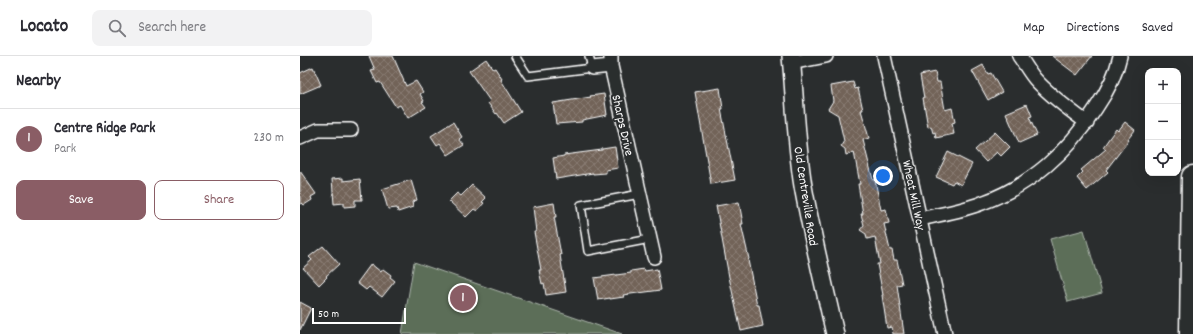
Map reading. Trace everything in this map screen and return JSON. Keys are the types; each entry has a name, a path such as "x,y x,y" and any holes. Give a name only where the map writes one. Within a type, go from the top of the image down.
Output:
{"highway":[{"path":"1191,334 1193,177"}],"street":[{"path":"791,59 826,56"},
{"name":"Wheat Mill Way","path":"884,56 944,334"},
{"path":"1019,56 1034,77 1052,96 1087,123"},
{"path":"920,219 963,210 983,203 1001,195 1041,171 1059,155 1087,123 1104,97 1120,56"},
{"name":"Old Centreville Road","path":"791,59 796,127 803,186 814,243 835,334"},
{"path":"591,62 611,61"},
{"name":"Sharps Drive","path":"611,61 654,257"},
{"path":"300,138 318,130 351,130"}],"lane":[{"path":"515,56 528,76 591,62"},
{"path":"640,194 581,205 588,251 650,239"}],"green space":[{"path":"1084,230 1102,293 1068,302 1050,239"},
{"path":"414,262 622,334 402,334"}],"building":[{"path":"369,56 393,56 406,86 416,81 423,92 420,94 424,101 422,102 426,107 408,118 400,105 396,107 380,82 377,83 371,71 375,70"},
{"path":"1052,56 1092,56 1077,75"},
{"path":"486,59 493,69 495,68 521,112 504,123 488,103 490,101 469,71"},
{"path":"983,65 988,74 991,73 1002,92 988,100 972,71"},
{"path":"313,67 321,85 300,94 300,73"},
{"path":"935,72 937,82 940,82 945,110 952,108 955,122 952,123 954,134 936,138 935,132 933,133 931,126 928,127 920,75"},
{"path":"853,82 855,89 858,88 863,110 861,110 869,138 863,140 873,180 875,180 881,210 886,209 889,223 884,224 890,250 892,250 894,260 897,260 902,284 897,285 904,334 893,334 892,327 887,328 877,264 880,264 875,237 867,239 866,234 860,230 864,225 861,214 863,214 858,184 860,184 854,152 846,155 845,149 841,146 844,141 838,115 828,109 833,101 831,86"},
{"path":"720,88 723,109 721,109 735,180 711,184 695,92"},
{"path":"604,94 607,115 582,120 582,122 556,124 553,103"},
{"path":"1027,104 1032,116 1029,117 1037,135 1019,143 1006,113"},
{"path":"453,122 462,137 459,139 464,145 448,155 440,143 437,145 431,136"},
{"path":"1125,122 1135,130 1106,170 1108,172 1087,190 1077,178 1083,172 1081,170 1106,149 1103,147 1110,137 1116,129 1118,131"},
{"path":"995,132 1010,147 1001,156 997,152 986,162 975,150"},
{"path":"615,147 618,168 606,170 606,173 593,173 556,179 553,158"},
{"path":"948,152 972,164 961,185 954,181 952,184 936,177"},
{"path":"300,171 316,194 311,197 312,200 304,205 302,203 300,204"},
{"path":"343,178 343,181 360,179 362,200 355,200 355,206 344,207 344,203 334,204 332,179"},
{"path":"411,180 417,200 412,202 413,207 398,212 397,208 388,209 382,189"},
{"path":"472,185 486,198 482,202 484,203 477,211 474,209 466,217 449,201 457,193 461,196"},
{"path":"739,202 743,224 741,224 757,305 759,305 763,326 741,331 716,206"},
{"path":"554,203 556,217 554,217 566,292 546,295 544,283 542,284 539,270 541,270 534,232 536,232 533,207"},
{"path":"323,246 339,264 319,285 303,268 312,260 309,257"},
{"path":"371,264 381,272 383,269 391,275 390,277 395,281 382,297 369,287 366,290 357,283"},
{"path":"644,269 645,271 657,269 661,290 598,300 594,278 631,273 631,271"},
{"path":"300,302 311,308 300,330"}],"place":[{"name":"Centre Ridge Park","path":"463,298"}]}
